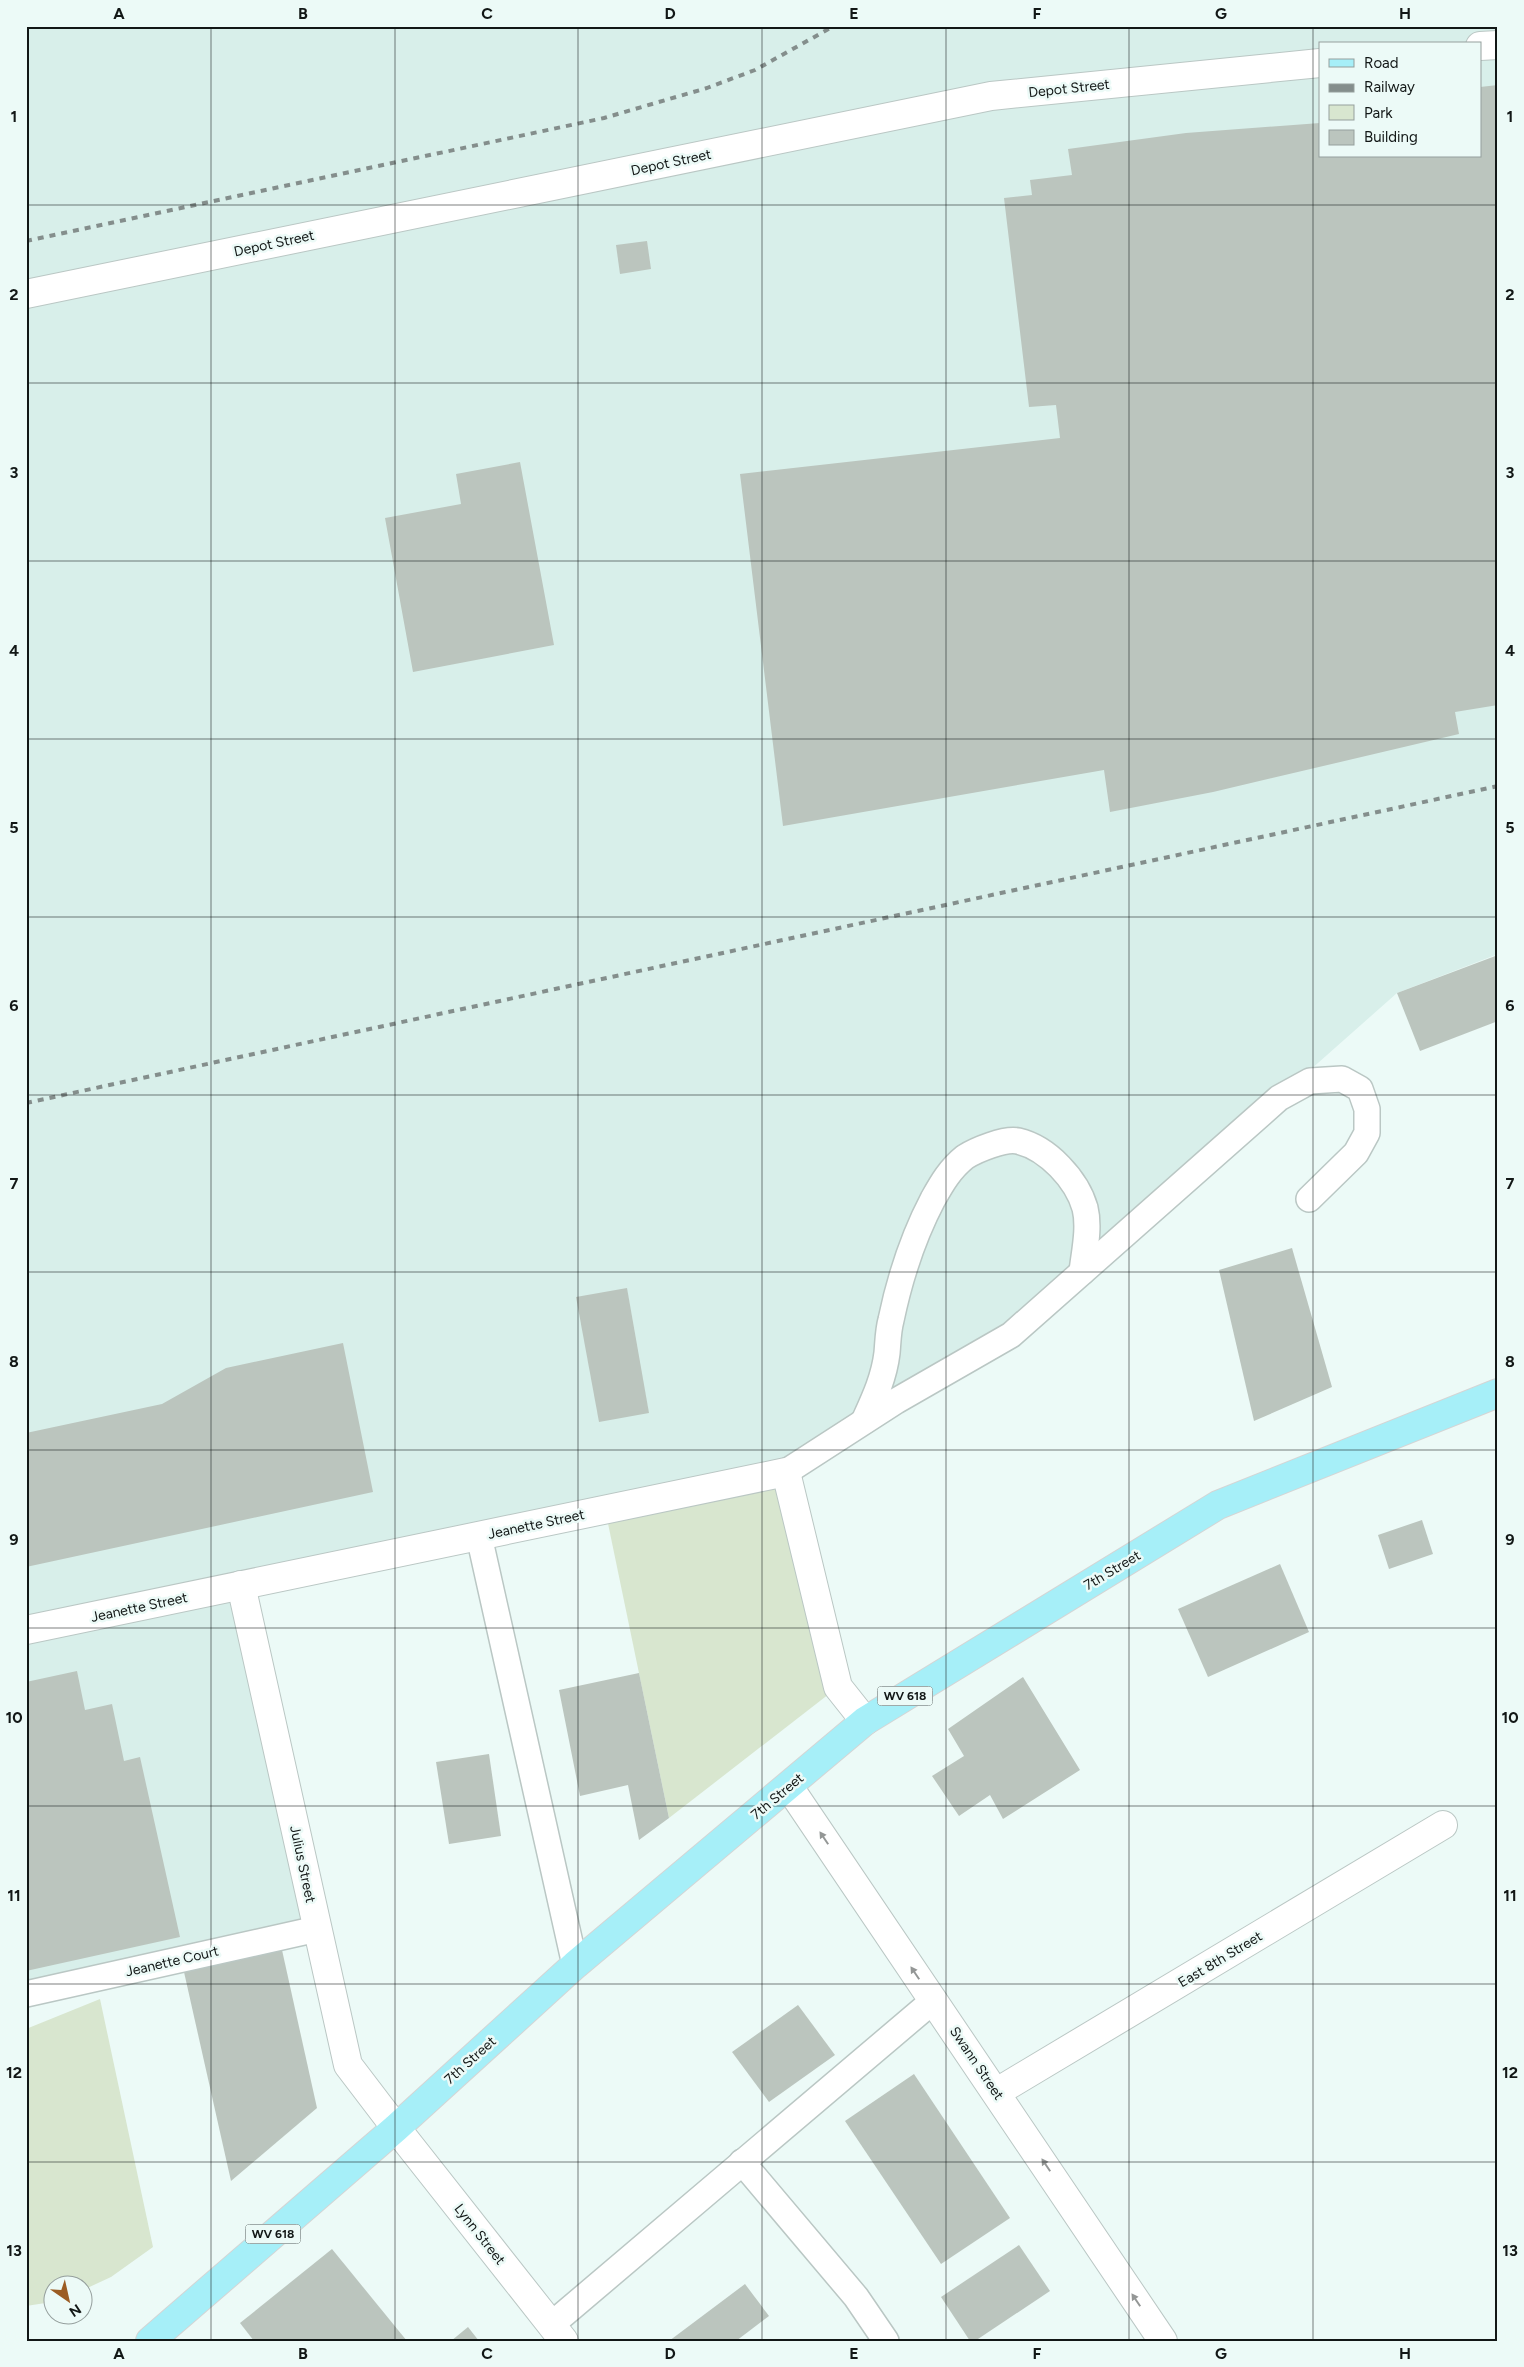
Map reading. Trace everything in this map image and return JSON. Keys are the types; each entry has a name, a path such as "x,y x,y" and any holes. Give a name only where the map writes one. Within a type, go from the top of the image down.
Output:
{"main road":[{"name":"7th Street","path":"150,2341 396,2128 575,1965 789,1787 865,1721 1218,1505 1498,1393"}],"street":[{"path":"1482,46 1498,45"},
{"name":"Depot Street","path":"26,294 991,96 1319,63"},
{"path":"786,1472 838,1687 865,1721"},
{"name":"Jeanette Street","path":"26,1630 786,1472"},
{"name":"Julius Street","path":"241,1585 348,2065 396,2128"},
{"name":"Swann Street","path":"789,1787 997,2092 1163,2341"},
{"name":"East 8th Street","path":"997,2092 1443,1825"},
{"name":"Lynn Street","path":"396,2128 557,2333"}],"lane":[{"path":"786,1472 896,1401 1011,1335 1279,1098 1310,1081 1342,1079 1360,1090 1367,1109 1367,1133 1356,1153 1309,1199"},
{"path":"864,1421 879,1390 887,1355 890,1322 917,1229 948,1172 966,1156 990,1146 1016,1141 1036,1147 1061,1168 1078,1191 1085,1210 1086,1237 1082,1272"},
{"path":"479,1536 575,1965"},
{"name":"Jeanette Court","path":"26,1994 317,1929"},
{"path":"557,2333 742,2162 934,2000"},
{"path":"742,2162 856,2297 886,2341"}],"shaded area":[{"path":"26,26 1498,26 1498,954 1397,993 1011,1335 786,1472 241,1585 317,1929 26,1994"}],"green space":[{"path":"786,1472 838,1687 669,1818 605,1509"},
{"path":"100,1999 153,2247 111,2277 92,2286 92,2274 42,2274 42,2304 26,2306 26,2029"}],"building":[{"path":"1498,85 1498,705 1455,712 1459,734 1213,792 1110,812 1104,770 783,826 740,474 1060,438 1056,405 1029,407 1004,198 1032,195 1030,180 1072,175 1068,149 1186,133 1319,123 1319,158 1482,158 1482,87"},
{"path":"647,241 651,269 620,274 616,245"},
{"path":"520,462 554,645 413,672 385,518 461,504 456,474"},
{"path":"1498,955 1498,1021 1420,1051 1397,993"},
{"path":"1292,1248 1332,1387 1254,1421 1219,1270"},
{"path":"627,1288 649,1413 599,1422 576,1297"},
{"path":"343,1343 373,1492 26,1567 26,1433 162,1404 226,1368"},
{"path":"1422,1520 1433,1554 1389,1569 1378,1535"},
{"path":"1280,1564 1309,1632 1208,1677 1178,1609"},
{"path":"77,1671 85,1710 112,1704 124,1761 140,1757 180,1937 26,1971 26,1682"},
{"path":"639,1673 669,1818 639,1840 628,1785 580,1796 559,1690"},
{"path":"1023,1677 1080,1770 1003,1819 990,1795 959,1816 932,1776 964,1756 948,1729"},
{"path":"489,1754 501,1836 449,1844 436,1762"},
{"path":"282,1950 317,2108 231,2181 184,1972"},
{"path":"798,2005 835,2055 769,2102 732,2052"},
{"path":"914,2074 1010,2218 941,2264 845,2121"},
{"path":"1019,2245 1050,2291 975,2341 970,2341 941,2297"},
{"path":"332,2249 407,2341 254,2341 240,2323"},
{"path":"745,2284 769,2316 736,2341 669,2341"},
{"path":"468,2327 479,2341 451,2341"}],"railway":[{"path":"26,241 604,118 707,88 755,70 834,26"},
{"path":"26,1103 1498,786"}]}
